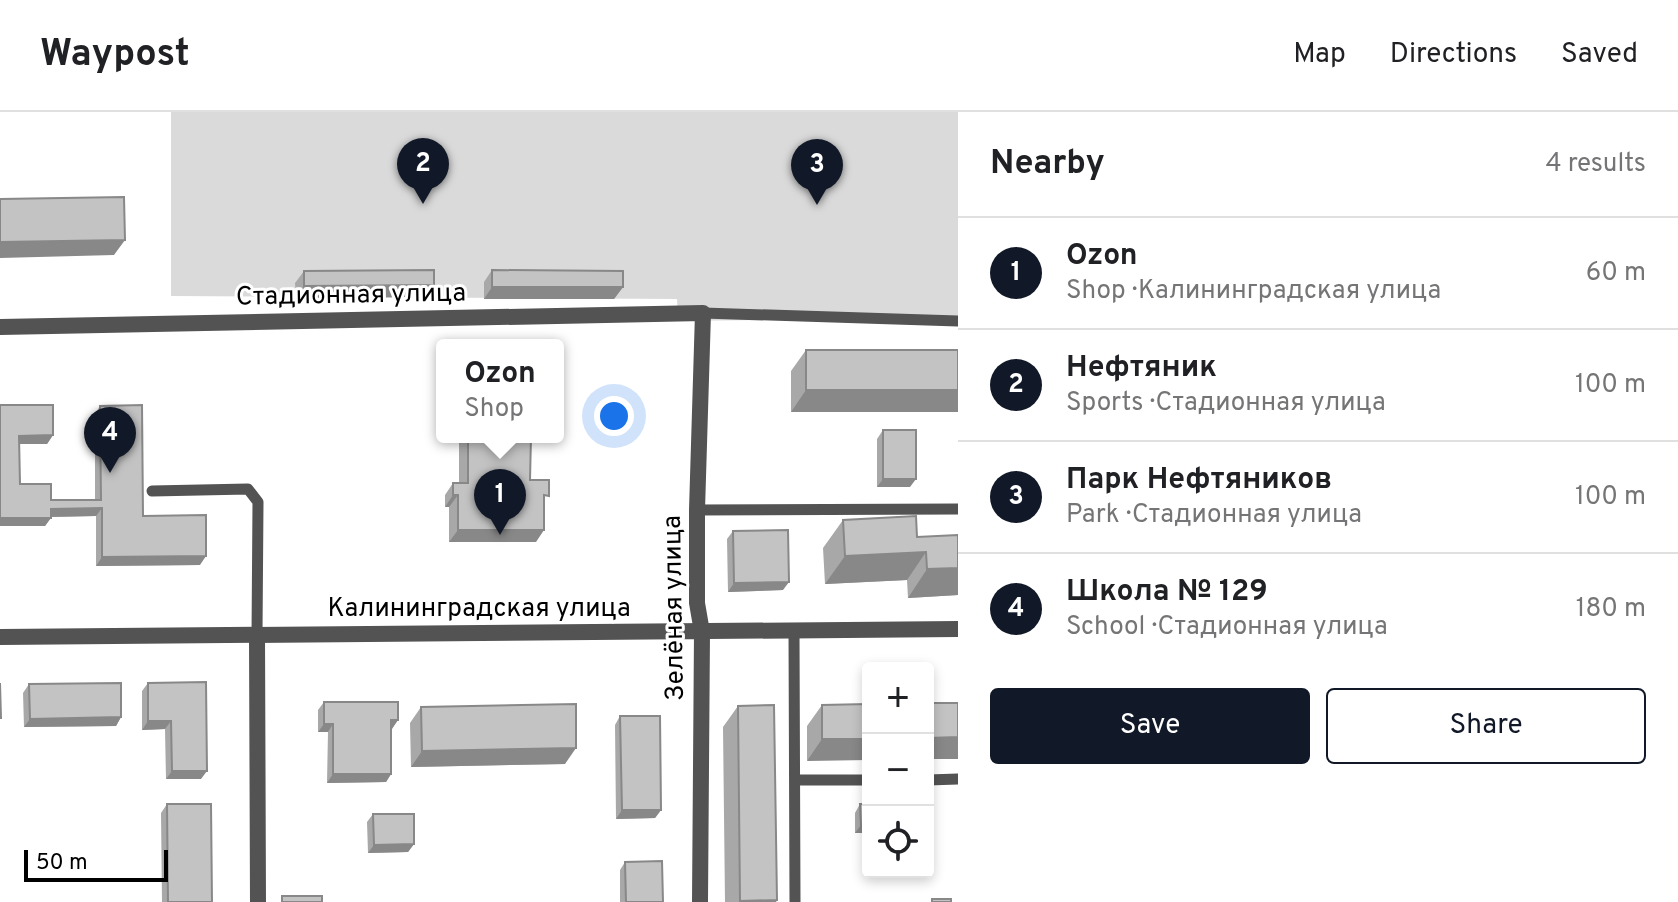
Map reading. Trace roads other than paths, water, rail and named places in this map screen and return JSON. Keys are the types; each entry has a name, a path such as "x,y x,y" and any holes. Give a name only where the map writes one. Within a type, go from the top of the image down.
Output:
{"street":[{"name":"Стадионная улица","path":"0,327 703,313"},
{"name":"Зелёная улица","path":"700,902 702,632 697,603 697,510 703,313"},
{"name":"Калининградская улица","path":"0,637 958,629"},
{"path":"257,635 258,902"}],"lane":[{"path":"703,313 958,321"},
{"path":"152,491 248,489 258,502 257,635"},
{"path":"697,510 958,509"},
{"path":"794,631 795,902"},
{"path":"934,780 958,779"},
{"path":"795,780 862,780"}],"place":[{"name":"Нефтяник","path":"423,204"},
{"name":"Парк Нефтяников","path":"817,205"},
{"name":"Школа № 129","path":"110,473"},
{"name":"Ozon","path":"500,535"}]}
